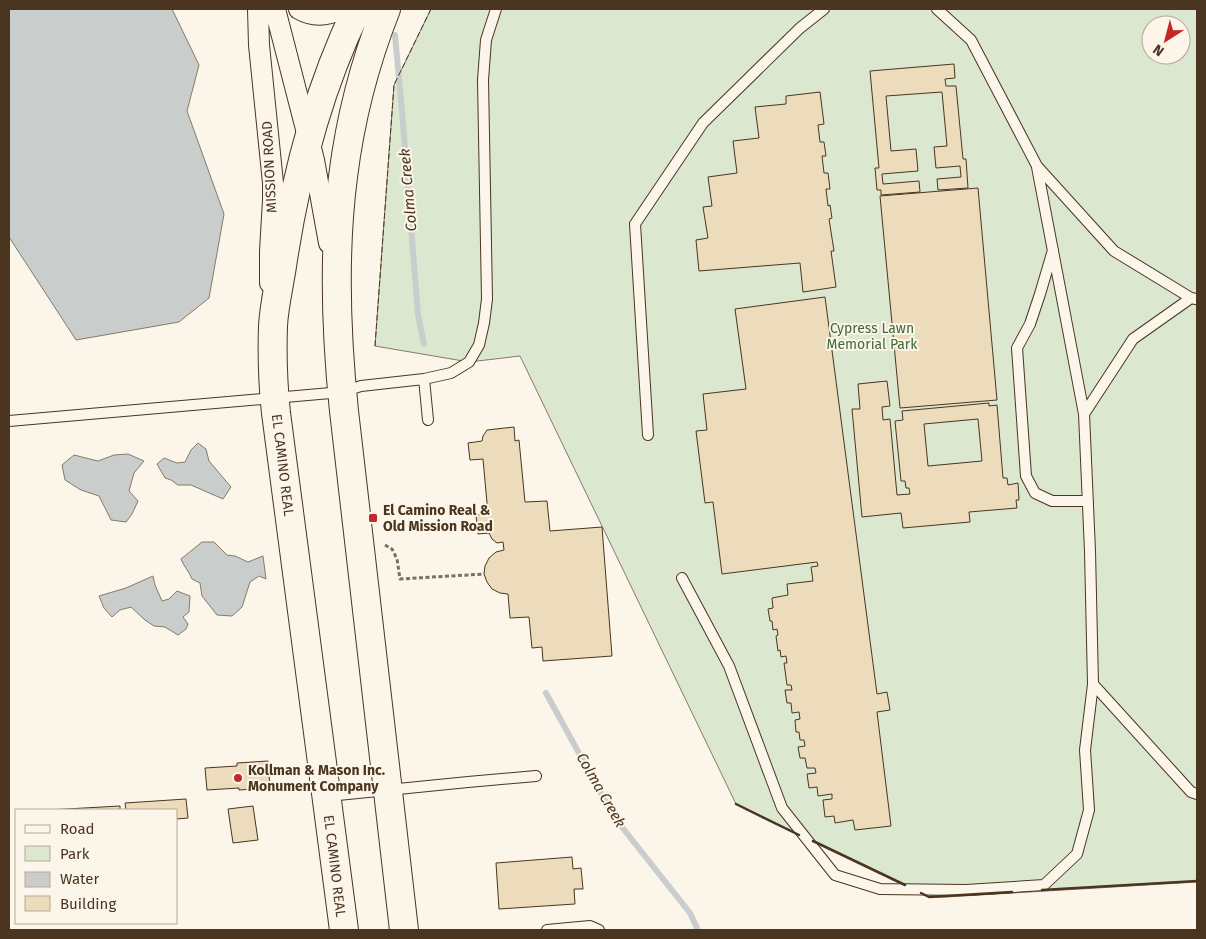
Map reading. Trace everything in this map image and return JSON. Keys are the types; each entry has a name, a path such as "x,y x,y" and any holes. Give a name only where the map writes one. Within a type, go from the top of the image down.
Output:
{"main road":[{"name":"EL CAMINO REAL","path":"344,930 274,398 273,324 290,213 300,169 333,65 357,9"},
{"path":"386,9 365,72 346,156 339,224 338,293 342,392 404,930"}],"street":[{"name":"MISSION ROAD","path":"258,9 259,44 273,183 270,251 273,324"},
{"path":"275,9 309,137 338,293"},
{"path":"299,9 314,15 330,13 341,9"}],"lane":[{"path":"9,421 342,392 361,386 424,379 451,373 469,362 479,345 487,299 484,80 486,40 496,9"},
{"path":"648,435 636,224 703,123 800,28 824,9"},
{"path":"682,578 729,666 782,808 835,875 880,889 966,890 1044,885 1077,854 1089,810 1085,750 1093,684 1084,414 1036,166 972,40 937,9"},
{"path":"1036,166 1114,251 1194,299 1133,338 1084,414"},
{"path":"1053,250 1030,324 1017,348 1026,476 1035,493 1052,501 1088,501"},
{"path":"424,379 428,420"},
{"path":"1093,684 1191,792 1197,794"},
{"path":"326,797 536,776"},
{"path":"547,930 590,926 599,930"}],"path":[{"path":"384,544 392,549 397,559 400,580 484,574"}],"green space":[{"name":"Cypress Lawn Memorial Park","path":"431,9 1197,9 1197,882 929,897 736,804 520,356 469,362 375,346 394,85"}],"water":[{"path":"9,9 172,9 199,65 187,111 224,214 209,298 179,322 76,340 9,237"},
{"path":"198,443 206,449 209,461 231,487 223,499 191,485 178,485 165,478 157,464 164,458 177,463 185,462 191,450"},
{"path":"128,454 144,461 134,473 129,491 138,501 126,522 111,520 99,496 81,490 65,480 62,465 74,455 98,461 114,455"},
{"path":"202,542 214,542 227,555 235,556 248,562 263,556 266,579 259,576 250,582 242,607 232,616 217,615 202,596 200,583 192,579 181,559"},
{"path":"153,576 162,601 169,599 177,591 190,596 189,612 183,617 188,624 186,629 178,635 165,627 154,626 131,607 120,610 112,617 104,608 99,596 126,588"}],"building":[{"path":"954,64 955,78 945,79 946,86 956,86 963,159 966,159 968,188 938,190 937,179 961,177 960,166 936,168 934,147 947,146 942,92 886,96 891,151 916,149 918,171 882,174 883,184 919,181 920,192 881,195 881,190 877,190 875,168 879,168 870,71"},
{"path":"820,92 824,124 818,125 820,142 824,142 826,156 822,156 824,173 828,173 830,189 826,189 832,218 829,219 834,251 831,251 836,287 803,292 800,263 699,271 696,240 708,238 703,207 712,206 708,177 737,173 733,141 759,138 755,107 786,104 786,96"},
{"path":"978,188 997,400 900,408 880,196"},
{"path":"825,297 877,694 887,692 890,710 877,712 891,826 855,830 853,820 835,823 834,816 825,817 823,800 832,799 832,794 818,796 817,787 809,788 807,774 816,773 815,768 807,768 805,758 800,758 798,747 805,746 804,740 800,740 799,732 796,732 795,720 800,719 799,712 792,713 791,703 787,703 785,690 792,690 791,685 787,685 784,663 787,663 786,656 781,657 780,650 778,651 777,629 773,630 768,609 773,608 772,598 788,595 787,584 813,581 811,567 818,566 817,562 722,574 713,502 705,503 696,431 707,430 703,394 746,389 735,309"},
{"path":"887,381 890,406 882,407 883,420 890,419 897,495 910,494 909,488 906,488 905,481 901,481 895,421 903,420 902,411 989,403 989,406 997,405 1003,478 1007,478 1008,485 1018,483 1019,500 1016,500 1017,508 969,512 970,522 903,528 901,513 862,517 852,409 860,409 858,384","holes":["978,419 982,461 928,466 924,424"]},
{"path":"514,427 515,441 519,440 525,502 547,501 550,531 602,527 612,656 543,661 542,647 532,648 529,617 510,618 508,594 492,589 487,582 484,574 485,566 489,558 496,552 504,550 503,542 497,543 489,533 478,534 476,515 488,514 483,459 470,460 468,443 482,441 487,430"},
{"name":"Kollman & Mason Inc. Monument Company","path":"268,761 270,788 207,790 205,768 237,766 237,763"},
{"path":"186,799 188,818 178,819 178,809 126,809 125,803"},
{"path":"120,806 120,809 66,809"},
{"path":"253,806 258,840 233,843 228,809"},
{"path":"572,857 573,869 581,868 583,889 574,889 575,904 499,909 496,863"}],"waterway":[{"name":"Colma Creek","path":"395,35 418,315 424,344"},
{"name":"Colma Creek","path":"546,693 614,817 690,913 698,930"}],"fence":[{"path":"375,346 394,85 431,9"}],"wall":[{"path":"736,804 799,835"},
{"path":"813,841 905,885"},
{"path":"1042,890 1197,881"},
{"path":"921,893 929,897 1012,892"}],"place":[{"name":"El Camino Real & Old Mission Road","path":"373,518"},
{"name":"Kollman & Mason Inc. Monument Company","path":"238,778"}]}
